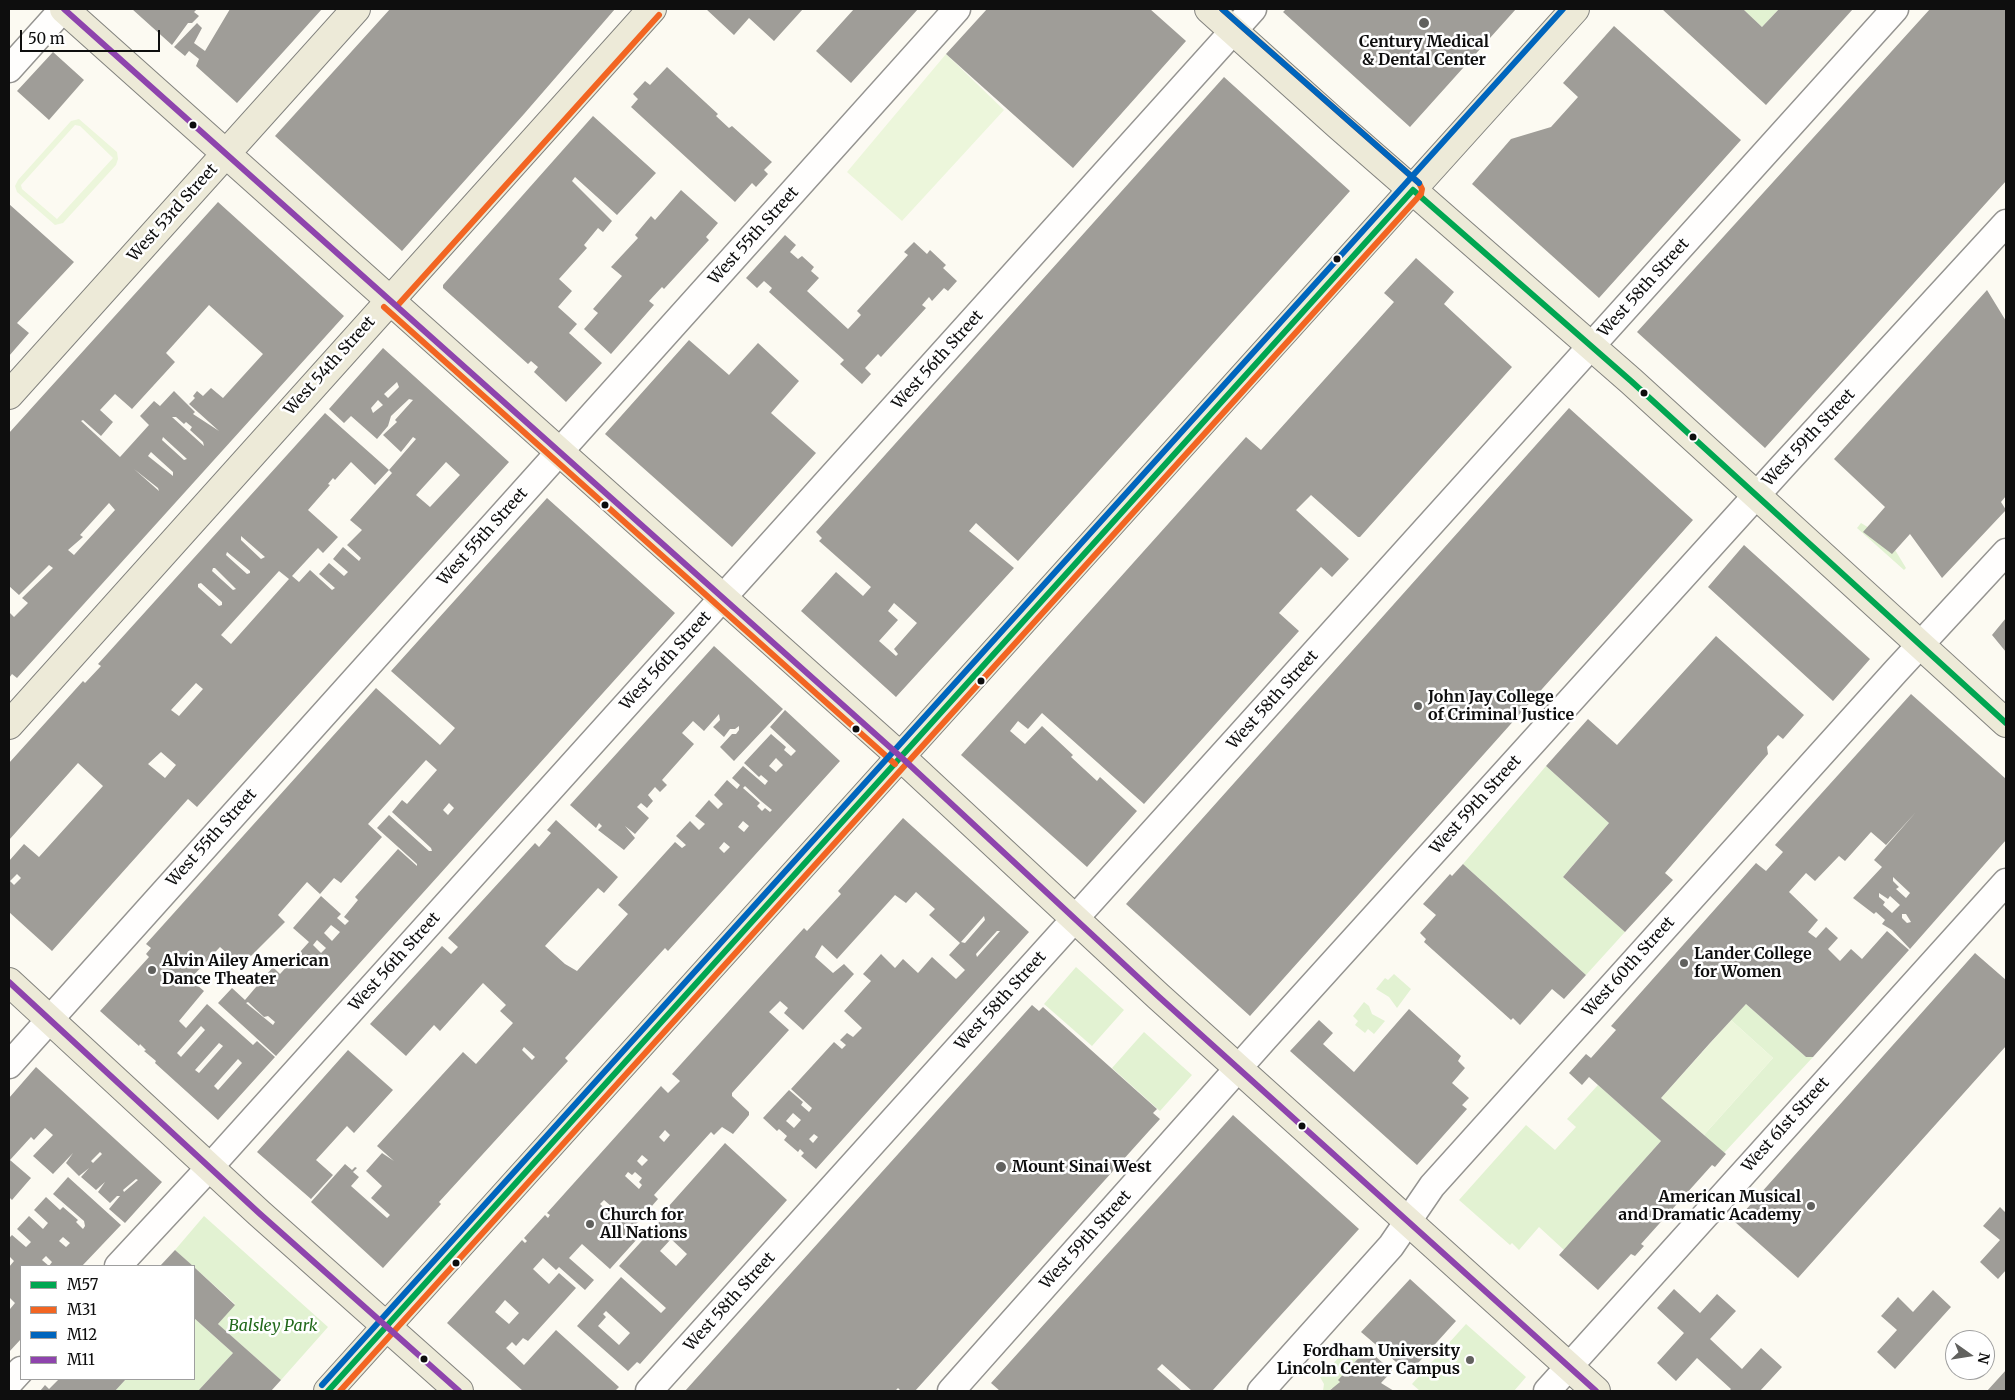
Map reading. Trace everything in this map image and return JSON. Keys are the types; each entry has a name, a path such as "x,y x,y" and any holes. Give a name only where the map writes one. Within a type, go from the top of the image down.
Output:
{"main road":[{"path":"63,9 227,153 901,757 1238,1068 1596,1391"},
{"name":"West 53rd Street","path":"9,395 356,9"},
{"name":"West 54th Street","path":"9,725 652,9"},
{"path":"1210,9 1669,416 2006,723"},
{"path":"328,1391 1575,9"},
{"path":"9,982 210,1167 459,1391"}],"street":[{"path":"9,68 63,9"},
{"name":"West 55th Street","path":"9,1065 957,9"},
{"name":"West 56th Street","path":"119,1265 210,1167 724,598 1233,29 1253,9"},
{"name":"West 58th Street","path":"649,1391 1895,9"},
{"name":"West 59th Street","path":"951,1391 1238,1068 1755,496 2002,238"},
{"name":"West 60th Street","path":"1261,1391 1391,1246 1432,1186 2006,552"},
{"name":"West 61st Street","path":"1547,1391 2006,882"},
{"path":"9,1383 20,1371"}],"green space":[{"path":"1743,9 1779,9 1762,27"},
{"path":"946,54 1004,110 902,221 847,172"},
{"path":"79,119 117,152 118,159 116,165 63,223 55,225 17,192 15,186 18,180 71,121","holes":["75,125 80,126 113,158 57,219 22,189 21,185"]},
{"path":"1861,523 1889,540 1906,568 1904,570 1857,528"},
{"path":"1546,766 1609,823 1563,877 1625,932 1586,975 1463,864"},
{"path":"1076,967 1124,1010 1092,1046 1044,1004"},
{"path":"1394,974 1411,989 1397,1008 1389,997 1376,989 1385,978 1388,980"},
{"path":"1364,1002 1369,1006 1372,1014 1385,1021 1374,1034 1368,1029 1365,1033 1355,1025 1358,1021 1353,1016"},
{"path":"1746,1004 1806,1057 1813,1057 1724,1153 1704,1135 1773,1058 1731,1020"},
{"path":"1731,1020 1773,1058 1704,1135 1661,1098"},
{"path":"1144,1032 1192,1075 1160,1111 1112,1068"},
{"path":"1598,1085 1661,1141 1564,1250 1539,1227 1519,1250 1512,1243 1510,1245 1459,1200 1526,1125 1555,1150 1576,1127 1567,1119"},
{"name":"Balsley Park","path":"204,1216 328,1327 281,1380 218,1324 235,1304 195,1268 195,1265 192,1265 175,1250"},
{"path":"195,1319 233,1353 198,1391 115,1391 125,1380 195,1380"},
{"path":"1466,1324 1526,1377 1514,1391 1420,1391 1412,1384"},
{"path":"1348,1348 1359,1357 1339,1380 1340,1382 1334,1389 1323,1391 1324,1384 1320,1377"}],"building":[{"path":"132,9 197,9 194,12 199,16 192,23 188,23 172,45"},
{"path":"230,9 322,9 237,103 196,66 199,59 189,51 185,56 174,47 197,23 202,28 194,43 205,51"},
{"path":"390,9 615,9 402,251 275,136"},
{"path":"706,9 803,9 774,41 749,18 734,35"},
{"path":"854,9 918,9 851,83 816,51"},
{"path":"987,9 1150,9 1186,41 1073,168 946,54"},
{"path":"1286,9 1516,9 1410,127 1283,12"},
{"path":"1662,9 1743,9 1762,27 1779,9 1853,9 1766,105"},
{"path":"1930,9 2006,9 2006,181 1765,448 1637,332"},
{"path":"1614,26 1741,140 1599,298 1472,184 1511,139 1551,127 1578,97 1563,83"},
{"path":"53,52 84,80 49,120 17,91"},
{"path":"667,67 718,114 716,116 729,128 732,126 772,162 764,170 768,174 756,187 752,183 735,202 631,107 638,99 633,94 645,81 650,85"},
{"path":"1224,77 1350,191 1018,561 976,523 969,531 1014,568 896,697 801,611 836,572 863,596 871,587 819,541 822,538 816,532","holes":["894,603 917,623 894,649 898,654 896,656 879,641 898,620 888,611"]},
{"path":"593,116 656,173 617,215 575,177 572,181 612,221 603,232 598,228 584,245 587,248 559,279 572,291 558,307 577,324 569,333 602,363 566,402 534,372 538,367 531,361 528,364 443,288 443,285"},
{"path":"681,190 718,223 706,237 709,240 664,289 662,287 649,301 654,305 611,354 584,329 598,313 593,309 622,276 611,267 638,238 635,235 651,216 655,220"},
{"path":"218,202 344,316 17,678 12,674 9,678 9,612 14,617 28,603 22,598 53,568 49,565 19,595 9,586 9,433","holes":["209,305 263,354 223,398 211,388 203,396 197,391 193,396 195,398 189,404 219,431 193,414 195,412 174,391 160,406 154,401 140,416 149,425 120,457 81,421 83,420 101,436 113,422 100,410 115,394 132,409 175,362 166,353","172,417 176,417 184,424 186,422 192,427 190,430 203,442 204,446","163,437 187,459 184,460 162,440","151,452 173,472 173,476 148,456","134,469 158,488 159,491","109,503 115,510 74,555 68,550 83,537 80,535"]},
{"path":"9,204 74,262 17,323 29,333 9,356"},
{"path":"785,235 796,245 790,252 798,259 802,256 814,267 811,271 819,278 807,291 848,329 861,315 857,311 908,255 904,252 914,242 927,254 930,250 946,265 943,268 957,281 948,291 944,288 932,301 929,297 922,305 926,308 881,357 878,354 865,368 871,374 862,384 840,364 844,360 769,292 772,288 764,281 757,288 746,278"},
{"path":"1416,258 1454,292 1444,304 1512,367 1360,537 1311,495 1296,510 1349,559 1332,577 1321,567 1279,613 1299,631 1144,804 1042,713 1028,729 1018,721 1010,731 1025,744 1042,726 1097,781 1100,777 1137,811 1087,867 961,755 1246,437 1261,450 1394,302 1384,293"},
{"path":"1987,290 2006,321 2006,496 2001,502 2006,510 1942,578 1910,534 1892,554 1863,532 1885,507 1834,459"},
{"path":"689,340 729,375 758,343 799,381 771,413 816,453 732,547 605,434"},
{"path":"383,348 509,462 197,807 188,799 52,951 9,912 9,861 24,844 39,857 103,786 78,763 9,840 9,763 83,681 85,683 101,666 98,664 325,413 389,470 416,439 413,437 401,452 383,435 397,422 395,420 413,400 409,399 391,416 388,426 377,439 351,416 344,423 329,409","holes":["397,382 399,387 388,398 384,394","378,400 383,405 373,413 371,408","351,462 375,485 389,470 392,473 350,520 362,530 347,545 361,558 359,561 343,547 333,559 348,572 344,576 329,563 319,574 335,588 332,590 310,570 299,582 292,576 318,548 323,553 338,537 308,510 330,485 328,484 333,478 335,480","446,462 460,475 430,507 416,495","241,536 265,557 261,559 241,540","227,552 250,571 247,574 226,555","213,568 236,589 233,590 212,571","279,571 289,579 231,644 221,635","201,583 222,602 222,605 219,606 198,587 198,584","196,683 203,689 179,716 171,710","161,752 176,765 165,778 148,764","17,874 21,878 14,885 10,881"]},
{"name":"John Jay College of Criminal Justice","path":"1569,408 1693,520 1250,1016 1126,904"},
{"path":"547,498 675,613 276,1056 218,1003 232,988 245,1000 273,967 280,974 309,942 293,928 321,896 341,914 337,918 345,925 349,921 344,917 358,900 355,897 398,849 417,866 377,828 389,815 429,851 432,851 392,812 402,800 407,804 437,770 426,760 368,824 382,837 341,883 334,878 320,894 307,882 278,915 285,922 241,966 220,947 190,979 204,991 179,1021 186,1028 207,1004 253,1045 257,1041 275,1057 218,1120 155,1063 156,1061 144,1051 146,1050 140,1044 139,1046 100,1011 149,957 146,954 151,948 146,944 376,688 440,745 455,728 391,671","holes":["449,803 454,808 448,815 443,810","331,925 340,932 332,941 324,933","317,940 326,948 321,953 313,945","248,1002 264,1017 268,1016 275,1022 273,1025 246,1003","201,1026 205,1030 181,1057 177,1053","219,1043 223,1046 199,1073 195,1070","238,1059 242,1063 218,1090 214,1086"]},
{"path":"1744,545 1870,659 1833,701 1708,587"},
{"path":"2006,618 2006,652 1992,635"},
{"path":"1716,636 1804,715 1783,739 1778,735 1767,747 1768,754 1665,873 1673,880 1625,932 1563,877 1609,823 1546,766 1588,719 1617,745"},
{"path":"714,646 783,709 734,761 720,747 732,734 736,734 739,726 735,729 730,729 724,737 713,727 720,720 719,714 704,731 693,721 682,733 694,744 662,780 667,785 660,792 655,787 648,795 653,801 647,808 641,803 637,807 649,818 635,834 625,826 635,838 624,850 598,830 602,826 599,823 596,828 570,805"},
{"path":"1911,694 2006,779 2006,840 1910,949 1892,930 1882,924 1885,920 1853,898 1882,867 1874,860 1916,812 1886,845 1871,832 1845,861 1839,856 1815,881 1806,873 1789,892 1818,920 1808,932 1816,938 1826,927 1838,938 1828,949 1840,961 1851,949 1862,959 1887,931 1909,950 1813,1057 1806,1057 1746,1004 1710,1043 1661,1098 1726,1154 1715,1167 1712,1165 1641,1244 1644,1246 1635,1256 1631,1254 1598,1290 1559,1255 1661,1141 1589,1077 1582,1085 1569,1073 1586,1054 1591,1058 1616,1030 1611,1026 1756,863 1766,871 1783,852 1775,845","holes":["1893,877 1910,893 1906,898 1896,889 1899,887 1893,881","1879,893 1888,899 1890,896 1900,905 1892,913 1883,905 1885,902 1879,897","1902,914 1906,914 1911,922 1907,923 1902,918"]},
{"path":"785,710 840,761 668,951 665,948 565,1058 568,1061 439,1202 441,1204 383,1268 311,1202 345,1164 352,1170 355,1167 357,1168 353,1172 359,1177 351,1186 387,1218 390,1215 371,1198 382,1186 366,1171 382,1153 394,1161 377,1146 463,1052 476,1064 513,1023 500,1011 506,1005 483,983 440,1031 434,1025 406,1056 370,1024 442,946 451,954 458,947 448,938 535,843 539,847 551,833 547,830 556,820 618,877 604,893 598,888 545,946 565,964 577,971 628,914 618,905 675,842 682,848 686,845 676,836 690,821 699,830 705,824 695,816 709,800 718,809 723,804 714,795 727,780 737,789 740,785 732,778 743,766 765,785 768,781 761,775 759,777 744,763 771,734 786,747 784,750 791,756 796,751 770,727","holes":["776,758 783,765 776,772 769,766","745,786 772,810 770,812 765,808 762,811 757,806 760,803 743,788","743,821 749,826 744,832 738,827","724,842 730,847 724,853 719,848","524,1047 535,1057 532,1060 522,1050"]},
{"path":"903,818 1029,932 816,1169 801,1156 804,1153 800,1149 798,1152 784,1140 787,1136 779,1129 777,1131 763,1118 789,1090 803,1102 801,1105 809,1112 812,1108 791,1089 834,1042 842,1049 846,1045 840,1040 847,1033 853,1037 862,1028 844,1011 871,981 863,974 881,954 895,968 903,959 918,973 932,957 956,979 965,970 949,955 960,943 929,915 935,909 916,892 906,903 895,895 837,959 822,945 815,957 833,973 844,964 854,974 803,1030 784,1013 788,1008 780,1001 769,1012 789,1030 732,1093 732,1096 749,1112 749,1115 733,1134 722,1127 714,1135 711,1132 654,1195 658,1199 630,1231 638,1238 610,1269 582,1244 569,1258 594,1280 585,1290 559,1267 556,1270 543,1258 533,1269 549,1284 559,1273 576,1288 528,1341 523,1338 516,1346 512,1342 506,1348 524,1365 556,1330 619,1387 615,1391 523,1391 447,1323 522,1240 525,1243 527,1241 524,1238 545,1215 548,1218 550,1215 547,1213 661,1086 668,1093 680,1081 672,1074 804,928 807,931 841,894 838,891","holes":["984,916 985,920 965,943 961,942","997,931 1000,931 977,957 976,954","793,1113 801,1120 794,1128 786,1121","665,1130 670,1135 664,1142 659,1137","814,1134 818,1137 813,1143 809,1139","642,1155 648,1160 642,1166 637,1161","628,1172 632,1175 635,1172 642,1178 639,1182 642,1185 639,1189 625,1176","604,1200 618,1212 614,1217 600,1204","505,1300 519,1313 509,1324 495,1312"]},
{"path":"1463,864 1586,975 1564,999 1552,989 1520,1025 1513,1018 1511,1020 1424,942 1426,939 1420,933 1436,915 1423,904 1450,874 1452,876"},
{"path":"1975,953 2006,980 2006,1046 1798,1278 1735,1222"},
{"name":"Mount Sinai West","path":"1032,1005 1039,1011 1043,1007 1157,1109 1153,1113 1160,1119 915,1391 901,1391 898,1388 895,1391 685,1391"},
{"path":"1409,1009 1461,1056 1458,1061 1465,1068 1452,1083 1469,1098 1462,1105 1467,1109 1417,1165 1290,1051 1319,1020 1333,1033 1323,1044 1354,1072"},
{"path":"348,1050 393,1090 354,1133 347,1126 316,1160 333,1175 311,1199 257,1152"},
{"path":"36,1067 162,1182 125,1223 109,1209 120,1196 117,1196 110,1203 98,1192 105,1182 96,1190 81,1177 89,1168 79,1176 66,1163 73,1153 53,1174 33,1156 53,1135 45,1128 34,1140 31,1137 10,1160 31,1178 12,1200 9,1197 9,1098","holes":["100,1152 102,1154 93,1163 91,1161","136,1179 138,1180 124,1192 123,1190"]},
{"path":"1233,1115 1359,1229 1212,1391 1192,1391 1162,1364 1157,1369 1182,1391 1000,1391 991,1383"},
{"path":"725,1143 787,1200 640,1364 637,1362 628,1371 577,1326 621,1277 661,1313 666,1308 619,1266 671,1209 668,1207","holes":["671,1239 687,1254 676,1266 660,1251","606,1311 630,1333 619,1345 598,1326 606,1317 603,1314"]},
{"path":"68,1177 121,1225 83,1265 50,1265 52,1262 46,1256 42,1260 48,1265 20,1265 20,1340 9,1352 9,1308 15,1303 9,1297 9,1267 14,1261 9,1256 9,1238 12,1235 26,1247 31,1242 17,1229 29,1216 43,1229 48,1223 34,1210 46,1197 60,1210 63,1207 78,1220 76,1222 83,1229 85,1226 84,1221 53,1194","holes":["63,1237 70,1243 66,1247 59,1241"]},
{"path":"2000,1207 2006,1213 2006,1270 1998,1279 1980,1262 2000,1240 1983,1226"},
{"path":"175,1250 192,1265 161,1265"},
{"path":"195,1268 235,1305 218,1324 281,1380 271,1391 198,1391 233,1353 195,1319"},
{"path":"1410,1279 1456,1321 1409,1373 1361,1332"},
{"path":"1674,1289 1700,1313 1717,1294 1736,1311 1710,1339 1742,1369 1761,1348 1782,1367 1760,1391 1729,1391 1731,1389 1697,1358 1676,1381 1657,1363 1684,1333 1657,1308"},
{"path":"1933,1290 1951,1307 1895,1369 1877,1352 1897,1330 1881,1316 1898,1297 1913,1312"},
{"path":"1367,1349 1392,1371 1381,1383 1394,1391 1329,1391 1340,1382 1338,1380"},
{"path":"2006,1370 2006,1391 1987,1391"},
{"path":"58,1380 125,1380 115,1391 40,1391 45,1385 49,1389"}],"transit line":[{"name":"M11","path":"64,9 901,757 1158,996 1596,1391"},
{"name":"M31","path":"340,1391 1421,194 1422,189 1419,183 1222,9"},
{"name":"M12","path":"1222,9 1419,183"},
{"name":"M12","path":"322,1385 1563,9"},
{"name":"M31","path":"397,306 659,15"},
{"name":"M57","path":"1413,190 1631,381 2006,723"},
{"name":"M57","path":"328,1391 1413,190"},
{"name":"M31","path":"384,307 895,764"},
{"name":"M11","path":"9,982 259,1213 459,1391"}],"place":[{"name":"Century Medical & Dental Center","path":"1424,23"},
{"name":"John Jay College of Criminal Justice","path":"1418,706"},
{"name":"Lander College for Women","path":"1684,963"},
{"name":"Alvin Ailey American Dance Theater","path":"152,970"},
{"name":"Mount Sinai West","path":"1001,1167"},
{"name":"American Musical and Dramatic Academy","path":"1811,1206"},
{"name":"Church for All Nations","path":"590,1224"},
{"name":"Fordham University Lincoln Center Campus","path":"1470,1360"}]}
